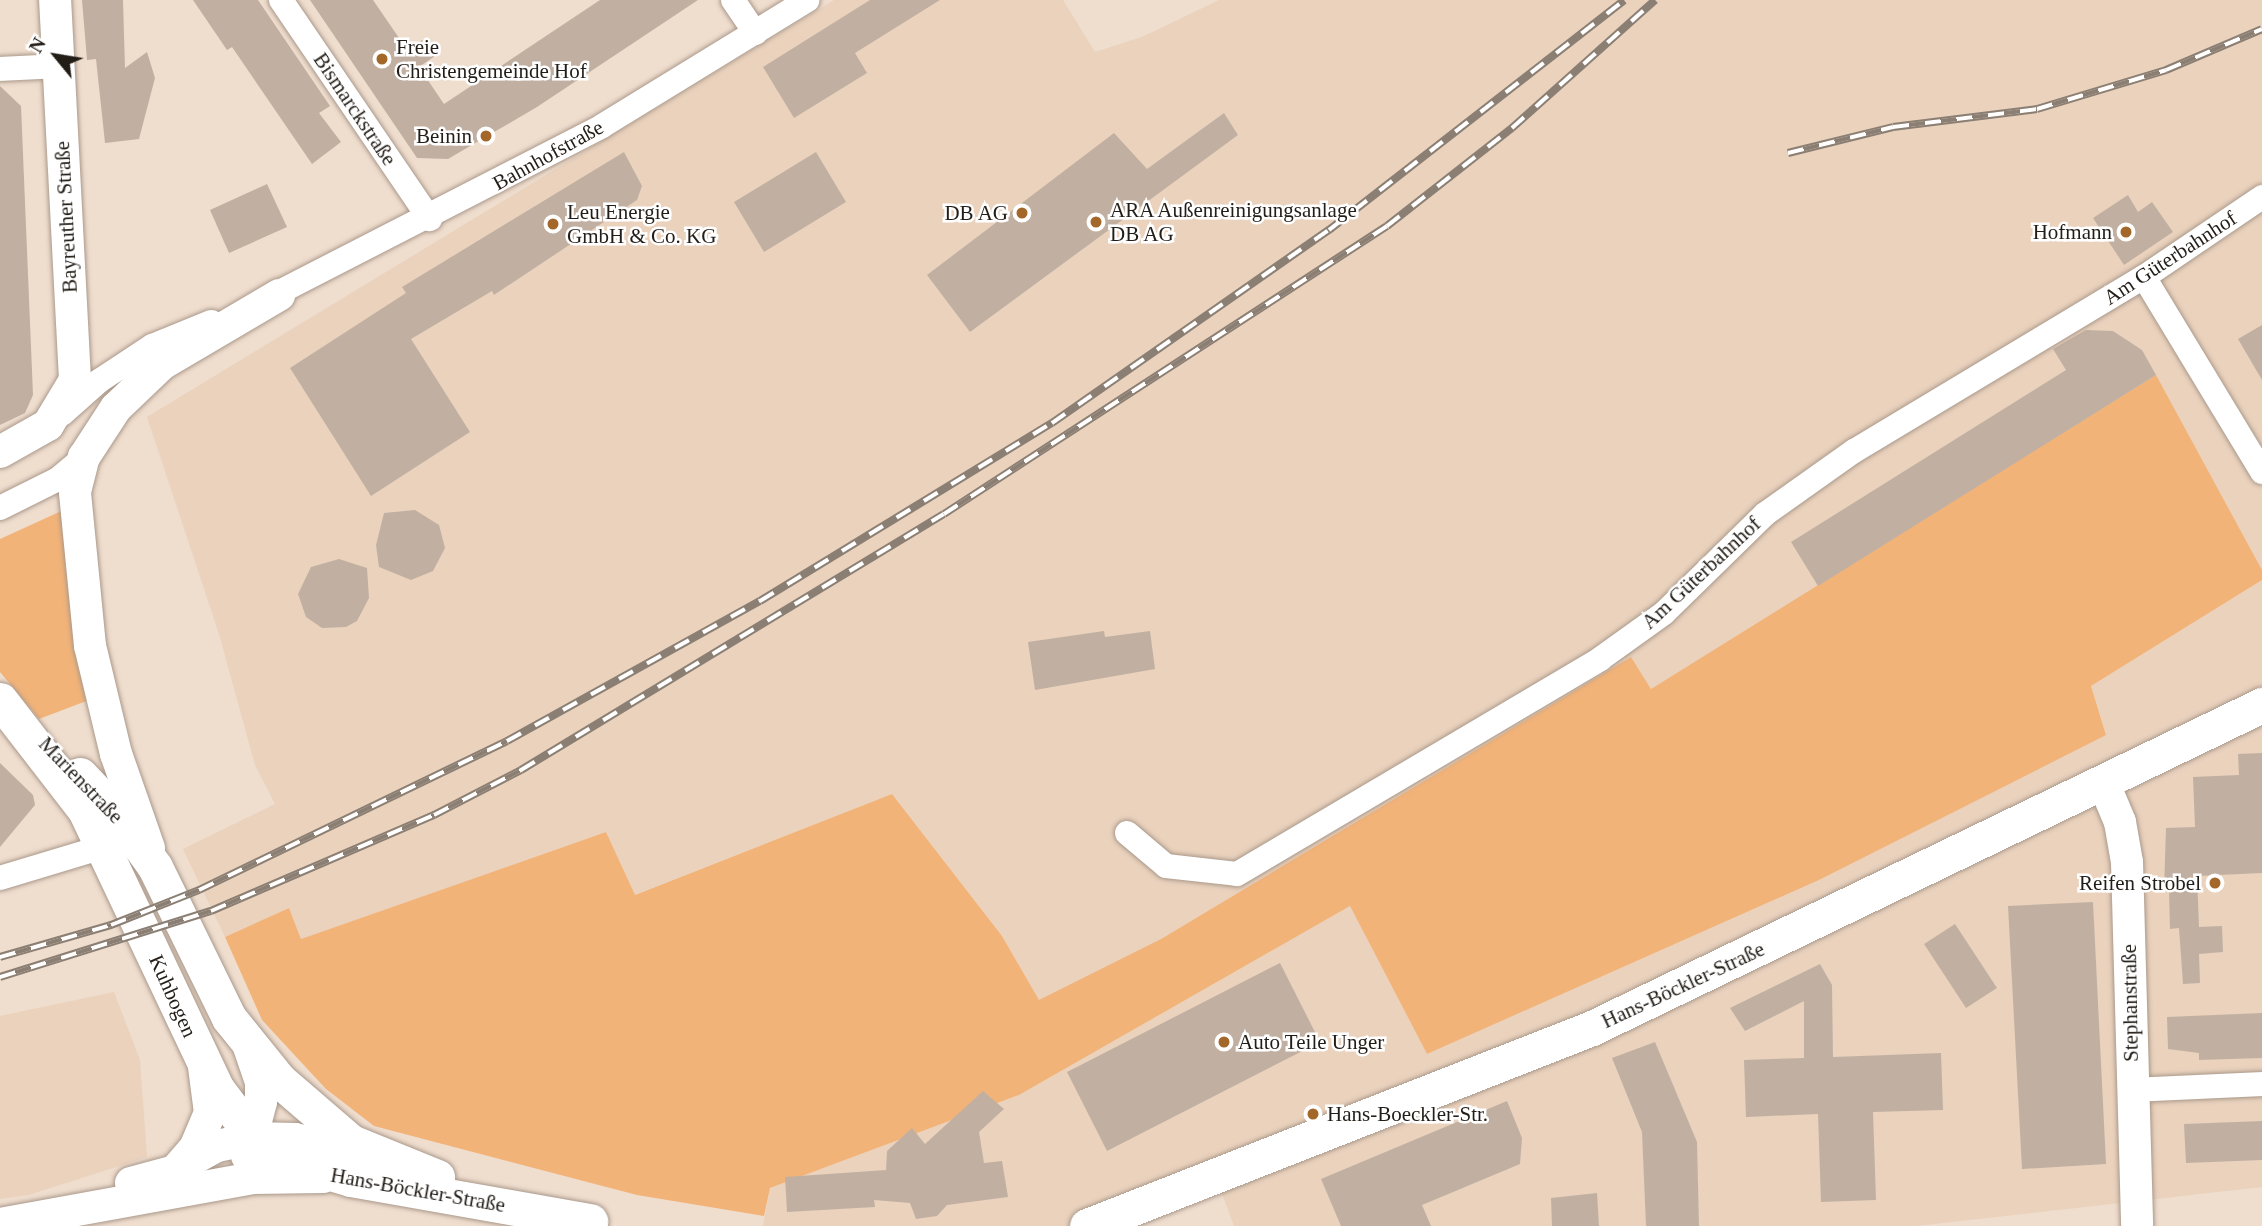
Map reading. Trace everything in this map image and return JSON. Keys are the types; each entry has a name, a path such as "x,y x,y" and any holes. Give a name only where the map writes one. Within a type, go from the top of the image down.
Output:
{"main road":[{"name":"Marienstraße","path":"0,699 100,794 155,867"},
{"name":"Marienstraße","path":"0,699 54,764 106,846"},
{"name":"Hans-Böckler-Straße","path":"1087,1226 1592,1028 2104,784 2203,730 2262,705"},
{"name":"Kuhbogen","path":"106,846 202,1059 228,1107 254,1138"},
{"name":"Kuhbogen","path":"155,867 204,975 248,1045"},
{"name":"Hans-Böckler-Straße","path":"248,1045 332,1129 390,1161 601,1223"},
{"name":"Hans-Böckler-Straße","path":"254,1138 293,1162 351,1179 601,1223"}],"street":[{"name":"Bayreuther Straße","path":"48,425 75,380 55,0"},
{"name":"Bismarckstraße","path":"281,0 430,219"},
{"path":"733,0 755,33"},
{"name":"Bahnhofstraße","path":"84,457 116,408 162,364 279,295 430,219 602,126 808,0"},
{"path":"0,69 59,66"},
{"name":"Am Güterbahnhof","path":"1127,833 1166,866 1237,874 1600,659 1664,613 1765,513 1854,450 2144,277 2262,197"},
{"path":"2144,277 2262,472"},
{"name":"Bahnhofstraße","path":"48,425 99,381 152,346 279,295"},
{"path":"0,452 48,425"},
{"path":"0,508 58,479 84,457"},
{"path":"84,457 75,492 90,646 116,754 155,867"},
{"name":"Stephanstraße","path":"2104,784 2120,822 2127,862 2137,1226"},
{"path":"0,878 106,846"},
{"path":"209,1187 239,1168 254,1138 261,1082 248,1045"},
{"path":"183,1165 202,1137 210,1113 202,1059"},
{"path":"2132,1090 2262,1084"},
{"path":"0,1223 104,1189 164,1175 217,1146 254,1138 295,1139 390,1161"},
{"path":"0,1223 284,1174 351,1179"}],"shaded area":[{"path":"834,0 1063,0 1095,52 1142,37 1219,0 2262,0 2262,570 2156,376 1651,689 1631,657 1161,939 1039,1001 1002,936 892,794 634,895 606,832 301,939 289,908 225,937 183,849 275,804 255,765 219,634 147,417"},
{"path":"2156,375 2262,570 2262,580 2091,686 2106,735 1819,880 1427,1054 1350,906 1019,1095 770,1188 764,1216 637,1195 374,1126 326,1089 262,1020 225,937 289,908 301,939 606,832 635,895 892,794 1002,936 1039,1000 1161,939 1631,657 1651,689"},
{"path":"68,508 89,700 39,719 0,672 0,539"},
{"path":"2262,580 2262,1187 1916,1226 1234,1226 1218,1183 1095,1226 763,1226 770,1188 1019,1095 1350,906 1427,1054 1819,880 2106,734 2091,686"},
{"path":"114,992 140,1060 147,1157 29,1195 0,1199 0,1016"}],"building":[{"path":"82,0 123,0 125,68 147,52 155,78 139,139 105,143 96,59 87,60"},
{"path":"193,0 258,0 330,106 319,113 341,142 312,164 232,47 227,50"},
{"path":"310,0 373,0 408,51 422,40 435,56 419,67 444,104 600,0 698,0 537,107 448,159 417,158"},
{"path":"870,0 940,0 855,53 867,73 794,118 763,67"},
{"path":"0,86 21,106 33,395 25,413 0,425"},
{"path":"1224,113 1238,135 970,332 927,275 1114,133 1147,169"},
{"path":"624,152 642,186 637,200 494,295 492,291 411,339 470,432 371,496 290,368 406,293 402,287"},
{"path":"816,152 846,202 764,252 734,202"},
{"path":"267,184 287,227 229,253 210,210"},
{"path":"2128,195 2138,212 2152,202 2173,232 2124,265 2093,218"},
{"path":"2262,325 2262,380 2238,339"},
{"path":"2086,330 2113,331 2142,350 2156,375 1818,586 1791,542 2066,370 2053,349"},
{"path":"415,510 439,525 445,548 433,571 411,580 379,567 376,545 384,513"},
{"path":"339,559 367,568 369,598 357,621 346,627 322,628 306,617 298,594 311,567"},
{"path":"1104,631 1105,637 1150,631 1155,669 1035,690 1028,642"},
{"path":"2262,753 2262,873 2197,876 2199,927 2222,926 2223,952 2199,954 2200,983 2183,984 2179,928 2170,929 2169,890 2164,890 2166,828 2195,827 2193,777 2239,775 2238,754"},
{"path":"0,763 33,795 35,805 0,847"},
{"path":"2093,902 2106,1164 2022,1169 2008,906"},
{"path":"1955,924 1997,988 1966,1008 1924,944"},
{"path":"1280,963 1320,1042 1107,1151 1067,1072"},
{"path":"1820,964 1832,985 1833,1057 1941,1053 1943,1110 1873,1112 1876,1200 1821,1202 1818,1114 1746,1117 1744,1060 1804,1058 1804,1001 1745,1031 1730,1008"},
{"path":"2262,1013 2262,1058 2199,1060 2199,1053 2168,1049 2167,1017"},
{"path":"1655,1042 1697,1142 1699,1226 1646,1226 1642,1132 1612,1058"},
{"path":"983,1091 1004,1109 979,1132 984,1163 1002,1161 1008,1197 947,1205 937,1216 916,1219 910,1203 874,1200 875,1207 787,1212 785,1177 886,1170 887,1151 912,1128 925,1144"},
{"path":"1507,1101 1522,1138 1520,1164 1422,1205 1431,1226 1341,1226 1321,1179"},
{"path":"2262,1121 2262,1160 2186,1163 2184,1124"},
{"path":"1597,1193 1599,1226 1552,1226 1551,1198"}],"railway":[{"path":"0,957 111,925 199,890 507,741 760,601 1052,423 1329,230 1624,0"},
{"path":"0,977 211,911 434,815 521,770 944,514 1387,226 1512,128 1655,0"},
{"path":"1788,153 1893,127 2037,109 2166,70 2262,29"}],"place":[{"name":"Freie Christengemeinde Hof","path":"382,59"},
{"name":"Beinin","path":"486,136"},
{"name":"DB AG","path":"1022,213"},
{"name":"ARA Außenreinigungsanlage DB AG","path":"1096,222"},
{"name":"Leu Energie GmbH & Co. KG","path":"553,224"},
{"name":"Hofmann","path":"2126,232"},
{"name":"Reifen Strobel","path":"2215,883"},
{"name":"Auto Teile Unger","path":"1224,1042"},
{"name":"Hans-Boeckler-Str.","path":"1313,1114"}]}
